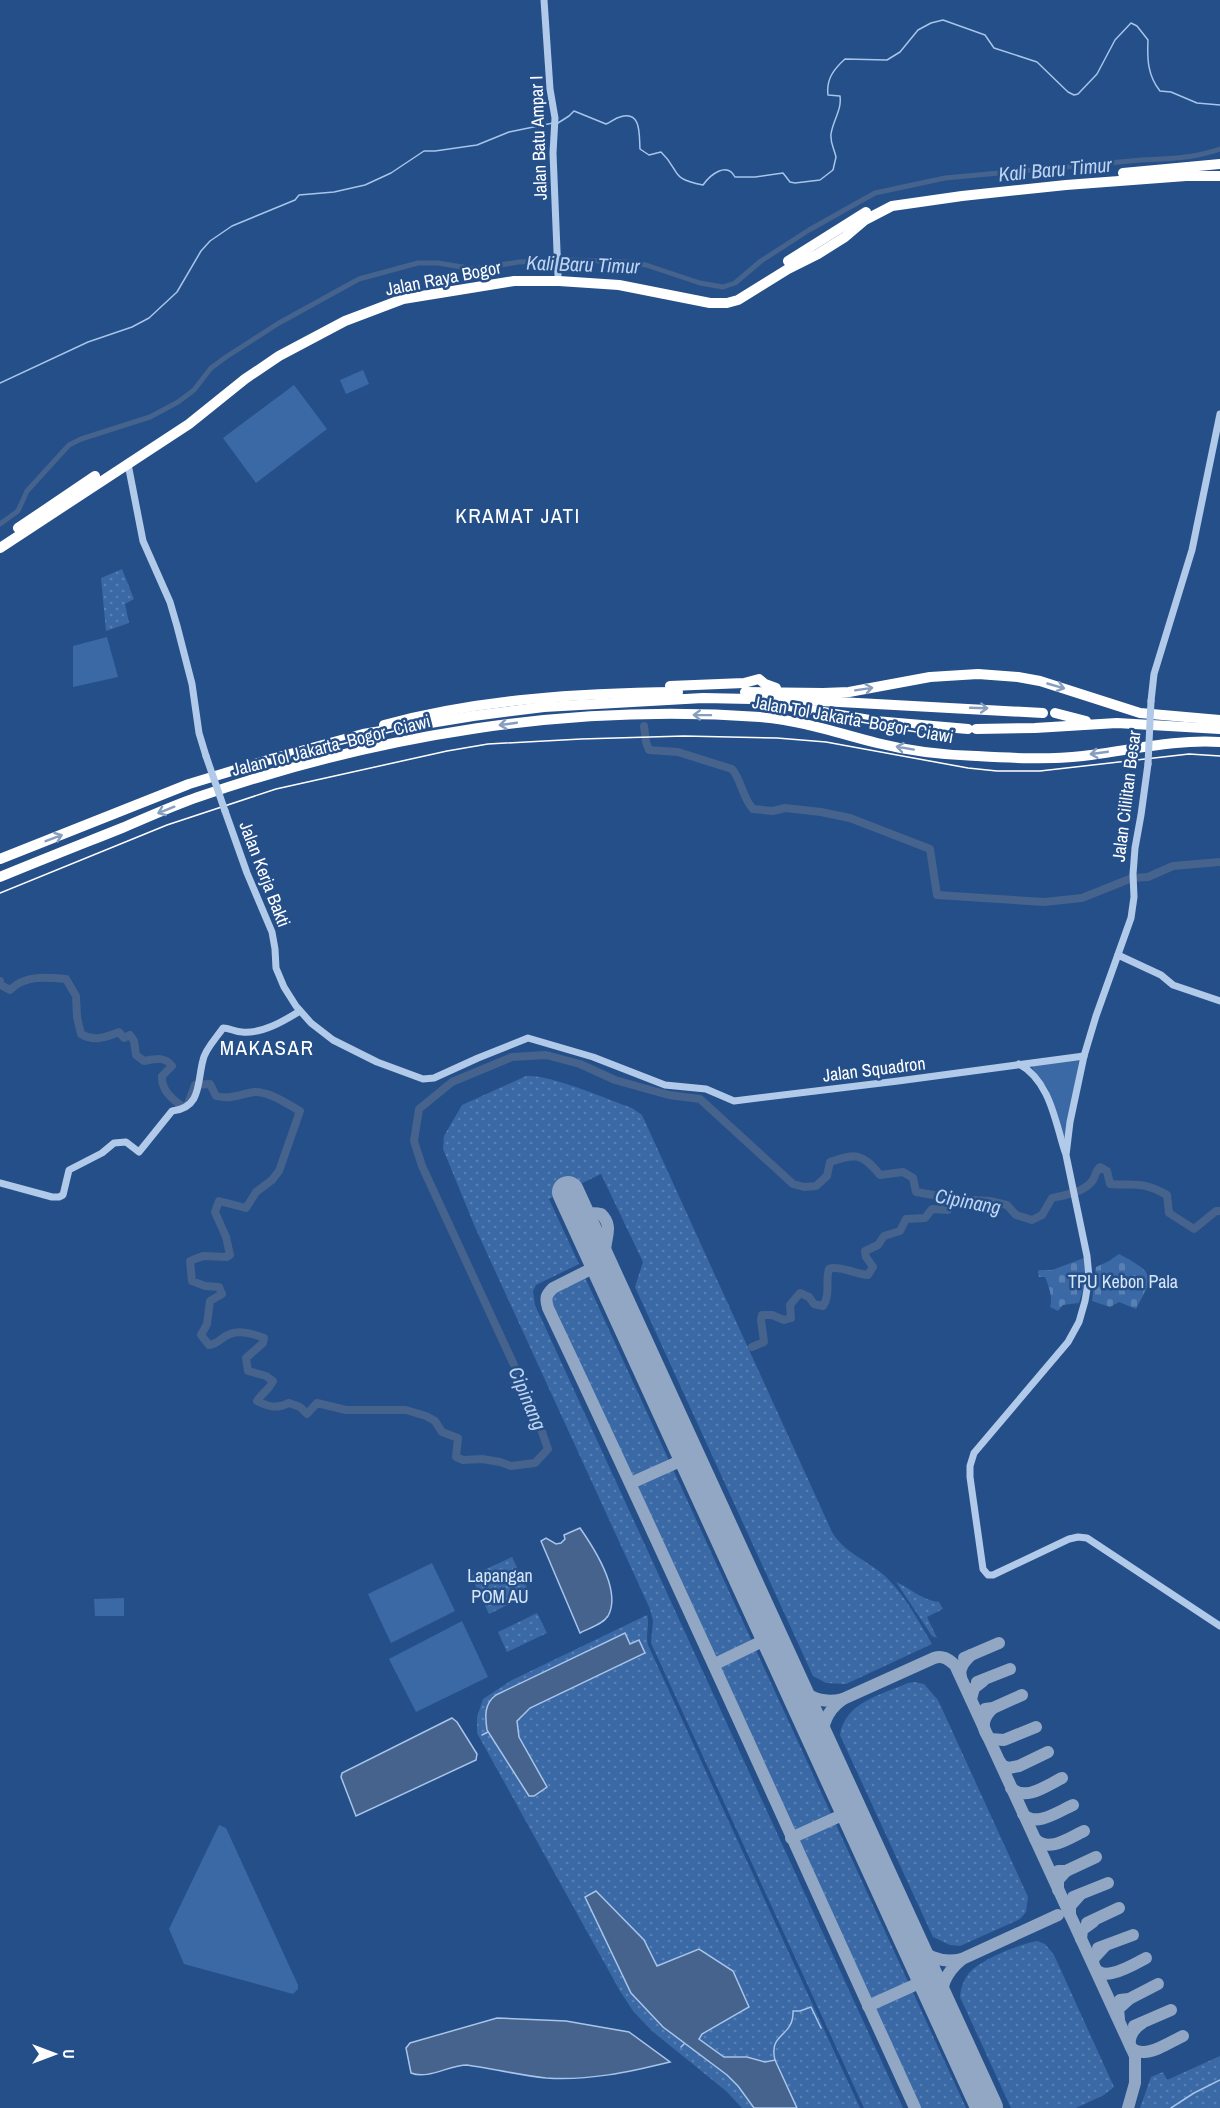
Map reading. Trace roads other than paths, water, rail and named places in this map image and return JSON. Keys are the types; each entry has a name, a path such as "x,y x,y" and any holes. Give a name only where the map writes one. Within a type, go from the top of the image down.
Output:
{"highway":[{"name":"Jalan Raya Bogor","path":"0,548 126,461 189,424 237,382 302,337 384,297 401,292 517,274 558,274 620,279 698,295 728,297 861,215 899,198 973,188 1220,164"},
{"name":"Jalan Raya Bogor","path":"237,382 279,356 345,321 403,299 514,281 559,281 619,285 710,303 727,303 744,297 795,265 818,254 845,237 865,220 892,206 1066,185 1186,176 1220,176"},
{"name":"Jalan Raya Bogor","path":"0,539 80,485 126,461"},
{"path":"363,734 374,728 409,718 508,701 638,693 849,692 930,677 978,674 1040,681 1140,712 1220,720"},
{"name":"Jalan Tol Jakarta–Bogor–Ciawi","path":"0,859 189,784 268,760 363,734 500,712 702,698 769,699 1043,713"},
{"name":"Jalan Tol Jakarta–Bogor–Ciawi","path":"647,701 785,706 875,722 972,729 1098,724 1148,724 1220,729"},
{"name":"Jalan Tol Jakarta–Bogor–Ciawi","path":"1055,713 1098,724"},
{"name":"Jalan Tol Jakarta–Bogor–Ciawi","path":"0,877 194,798 270,774 391,744 515,723 632,714 761,717 825,728 880,743 914,749 971,756 1029,758 1083,756 1151,745 1220,742"}],"street":[{"name":"Jalan Batu Ampar I","path":"544,0 550,88 555,122 558,274"},
{"name":"Jalan Cililitan Besar","path":"1220,414 1192,550 1154,674 1148,764 1134,848 1131,918 1101,999 1084,1056 1070,1122 1066,1155 1087,1256 1088,1290 1079,1322 1068,1342 972,1456 970,1478 983,1572 988,1575 993,1575 1069,1539 1087,1538 1220,1626"},
{"name":"Jalan Kerja Bakti","path":"126,461 143,541 172,608 192,684 199,734 206,756 247,873 272,932 276,968 284,987 311,1023 333,1040 377,1062 423,1079 434,1078 528,1038 593,1057 665,1085 706,1089 734,1101"},
{"path":"1118,955 1161,975 1177,987 1220,1000"},
{"path":"0,1183 30,1192 59,1197 63,1195 69,1170 118,1141 126,1142 139,1152 172,1111 182,1110 188,1106 200,1085 203,1057 223,1028 244,1033 252,1032 278,1024 300,1011"},
{"name":"Jalan Squadron","path":"734,1101 1084,1056"},
{"path":"1018,1064 1042,1086 1066,1155"}],"waterway":[{"path":"558,123 574,111 606,124 616,118 632,117 638,126 640,149 649,155 661,152 680,177 703,185 710,177 723,170 732,172 735,177 783,173 790,182 795,183 820,180 833,170 836,157 831,134 840,106 840,96 828,95 830,79 834,71 845,59 887,60 900,52 918,30 943,20 985,35 994,48 1037,62 1074,95 1078,94 1097,74 1115,40 1131,23 1137,26 1148,40 1149,67 1160,91 1171,92 1197,103 1220,105"},
{"path":"0,383 88,342 132,327 149,318 177,292 201,251 210,241 232,226 295,200 299,195 334,192 365,185 391,173 424,151 477,145 509,132 553,123"},
{"name":"Kali Baru Timur","path":"0,524 18,511 27,491 69,445 150,417 178,402 194,390 211,368 226,357 279,323 359,279 418,263 438,263 474,269 519,262 571,260 646,265 700,283 723,287 735,283 761,261 809,230 875,193 945,178 1181,158 1220,149"},
{"path":"644,726 649,750 678,752 732,769 753,809 773,811 785,808 850,818 930,849 937,895 1044,902 1082,898 1132,878 1148,877 1173,866 1220,862"},
{"name":"Cipinang","path":"0,981 1,985 10,990 29,979 66,979 76,996 81,1034 95,1038 119,1032 124,1038 130,1035 134,1041 136,1055 144,1061 160,1059 172,1066 162,1076 163,1086 183,1107 188,1104 195,1085 210,1084 216,1096 231,1097 260,1092 278,1098 300,1111 279,1171 272,1180 256,1192 246,1208 219,1201 215,1212 226,1237 230,1255 227,1257 203,1256 190,1261 192,1281 205,1286 219,1287 222,1294 210,1301 207,1324 201,1335 209,1345 238,1332 264,1338 263,1343 246,1358 248,1371 266,1376 273,1381 257,1401 261,1403 276,1407 289,1403 300,1407 307,1414 317,1403 346,1410 406,1410 426,1416 435,1421 442,1432 458,1438 456,1457 463,1460 482,1459 511,1466 535,1463 548,1449 532,1404 422,1166 414,1141 419,1109 452,1082 512,1057 546,1055 580,1064 615,1080 669,1095 700,1099 793,1184 804,1187 816,1186 827,1176 830,1162 852,1156 868,1162 880,1175 903,1172 913,1178 916,1192 1007,1205 1016,1215 1032,1220 1042,1215 1052,1198 1074,1192 1089,1184 1100,1167 1107,1171 1110,1184 1145,1186 1167,1195 1169,1213 1194,1229 1216,1211 1220,1211"},
{"path":"752,1347 764,1342 762,1315 772,1315 784,1320 791,1318 790,1305 800,1293 809,1297 814,1304 823,1306 827,1297 829,1269 837,1268 868,1275 873,1267 865,1251 878,1245 884,1236 900,1231 906,1219 925,1218 932,1209 948,1210 957,1199"},
{"path":"482,1735 488,1732"},
{"path":"775,2060 775,2044 790,2026 793,2011 811,2007 821,2028"},
{"path":"681,2047 684,2044"},
{"path":"1171,2108 1220,2080"}],"tram line":[{"path":"0,893 167,825 276,789 488,744 684,736 777,738 826,742 968,768 997,771 1040,771 1189,754 1220,756"}],"district":[{"name":"KRAMAT JATI","path":"518,515"},
{"name":"MAKASAR","path":"267,1047"}],"park label":[{"name":"TPU Kebon Pala","path":"1123,1281"},
{"name":"Lapangan POM AU","path":"500,1585"}]}
